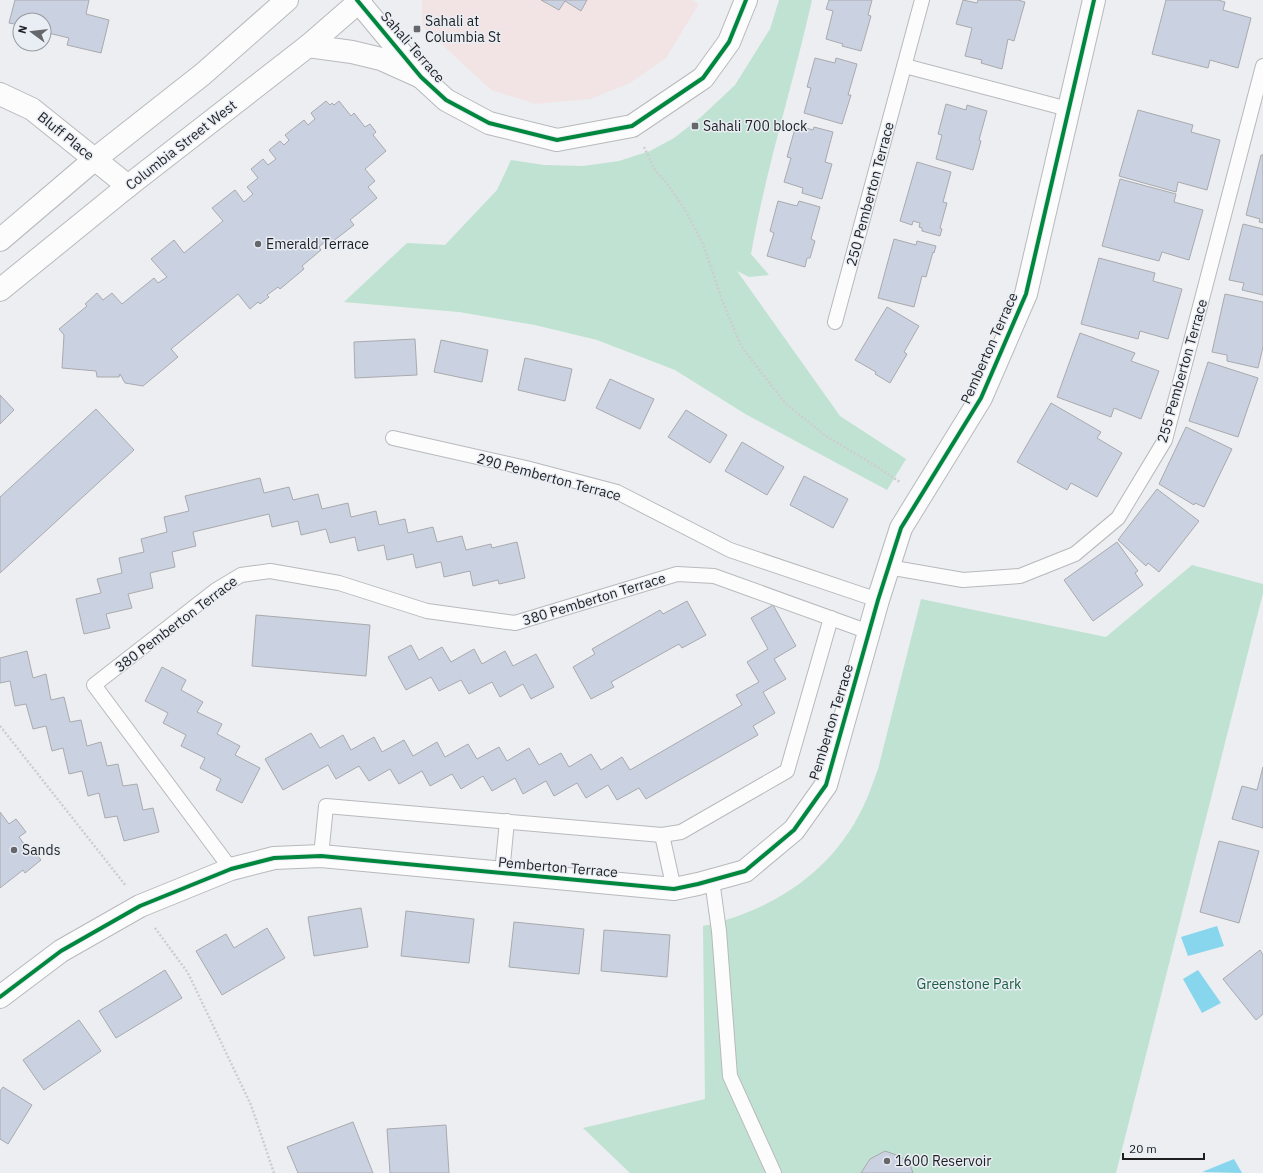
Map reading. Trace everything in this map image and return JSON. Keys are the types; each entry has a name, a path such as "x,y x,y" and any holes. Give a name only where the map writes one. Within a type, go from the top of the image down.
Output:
{"street":[{"path":"0,240 95,160 203,74 287,0"},
{"name":"Sahali Terrace","path":"359,1 421,77 446,100 489,123 557,140 632,126 703,78 729,42 746,0"},
{"name":"Pemberton Terrace","path":"0,997 61,951 140,906 231,869 274,858 321,856 674,889 745,870 794,830 826,785 878,600 901,528 981,398 1026,294 1094,0"},
{"name":"Columbia Street West","path":"0,290 128,186 308,46 359,1"},
{"path":"308,46 352,52 381,59 421,77"},
{"name":"Bluff Place","path":"0,94 32,109 128,186"}],"lane":[{"name":"250 Pemberton Terrace","path":"835,322 922,0"},
{"path":"905,66 1068,109"},
{"name":"255 Pemberton Terrace","path":"888,567 963,580 1020,576 1075,554 1118,518 1165,440 1263,66"},
{"name":"290 Pemberton Terrace","path":"393,438 526,468 617,492 730,550 878,600"},
{"name":"380 Pemberton Terrace","path":"231,869 94,685 216,590 242,575 270,571 339,583 427,611 515,622 677,574 714,576 869,632"},
{"path":"321,856 326,806 662,835 682,832 788,771 831,618"},
{"path":"502,873 507,821"},
{"path":"662,835 674,889"},
{"path":"712,880 719,931 730,1076 774,1173"}],"path":[{"path":"632,126 655,170 665,181 684,208 703,244 722,300 741,346 785,403 826,436 921,495"},
{"path":"0,726 126,886 188,973 251,1105 274,1173"}],"shaded area":[{"path":"422,0 692,0 699,4 666,58 630,83 590,99 536,104 491,90 422,26"}],"green space":[{"path":"779,0 812,0 764,190 751,254 769,275 749,277 737,271 840,416 906,459 887,490 747,415 675,370 597,340 535,325 459,312 344,302 407,243 445,245 497,190 511,160 544,165 583,166 619,161 650,151 674,138 701,117 735,85 770,29"},
{"name":"Greenstone Park","path":"1192,565 1263,584 1263,593 1116,1173 630,1173 583,1128 705,1099 703,926 752,910 775,899 796,886 816,870 834,852 849,832 869,794 878,769 921,599 1106,637"}],"water":[{"path":"1217,926 1224,946 1188,956 1181,937"},
{"path":"1198,970 1221,1003 1202,1013 1183,979"},
{"path":"1234,1159 1242,1173 1202,1172"}],"building":[{"path":"15,0 89,0 86,14 109,20 101,53 67,45 69,38 52,34 52,12 12,12 12,24 9,23"},
{"path":"541,0 587,0 581,11 565,1 559,10"},
{"path":"829,0 872,0 868,15 871,16 861,51 842,46 843,44 826,39 833,11 826,9"},
{"path":"963,0 977,3 978,0 1018,0 1025,2 1014,41 1008,39 1002,69 981,63 982,60 965,56 972,28 956,24"},
{"path":"1166,0 1218,0 1225,2 1223,10 1251,18 1238,68 1210,60 1208,68 1152,54"},
{"path":"815,58 835,63 836,58 857,64 848,95 851,95 842,124 804,113 811,88 807,87"},
{"name":"Emerald Terrace","path":"326,101 330,105 332,103 334,105 339,101 351,116 354,113 365,127 370,124 376,132 373,135 386,151 365,169 375,181 368,187 377,198 350,220 354,225 332,242 328,239 319,247 321,250 302,266 304,269 280,289 278,287 267,295 269,297 260,304 258,302 250,309 238,294 171,349 178,357 143,386 125,383 120,374 119,377 97,377 96,371 62,368 64,335 59,329 87,306 85,304 97,293 103,300 112,293 122,304 154,278 158,283 167,277 151,259 174,240 184,253 223,221 212,208 235,190 244,202 253,194 247,187 258,178 251,169 263,159 268,165 276,159 269,150 280,141 284,145 289,140 285,135 304,120 308,125 315,119 311,113"},
{"path":"946,104 966,110 967,105 987,111 973,170 936,159 942,135 938,134"},
{"path":"1138,110 1193,125 1191,132 1220,140 1207,190 1178,182 1176,192 1119,176"},
{"path":"796,125 813,130 814,127 833,132 825,162 832,164 822,199 802,193 803,188 784,182 791,158 787,157"},
{"path":"1261,155 1263,155 1263,223 1259,222 1260,219 1246,215"},
{"path":"917,162 951,172 943,202 947,203 940,228 942,229 940,236 922,231 922,228 919,227 920,223 913,221 912,225 900,221"},
{"path":"1120,179 1176,194 1174,202 1203,210 1189,260 1162,252 1159,261 1102,246"},
{"path":"778,201 797,206 799,201 820,207 811,239 815,241 810,258 807,258 805,267 767,256 774,233 770,231"},
{"path":"1243,224 1263,229 1263,295 1242,290 1244,283 1229,280"},
{"path":"894,239 916,245 917,241 936,246 926,277 922,276 914,307 878,298"},
{"path":"1099,258 1155,273 1153,281 1182,289 1168,339 1140,331 1138,339 1081,324"},
{"path":"1225,294 1263,302 1263,347 1258,368 1227,361 1227,355 1212,352"},
{"path":"887,307 919,326 904,352 907,354 890,383 875,374 876,372 855,360"},
{"path":"1080,333 1135,353 1131,361 1159,371 1141,419 1114,408 1111,417 1057,397"},
{"path":"415,339 417,375 355,378 354,342"},
{"path":"441,340 488,350 482,382 434,372"},
{"path":"525,358 572,369 565,401 518,390"},
{"path":"1208,362 1258,378 1238,437 1189,421"},
{"path":"610,379 654,399 640,429 596,408"},
{"path":"0,395 14,410 0,424"},
{"path":"1051,403 1101,432 1097,438 1122,453 1097,497 1071,483 1067,490 1017,462"},
{"path":"96,409 134,450 0,573 0,497"},
{"path":"686,410 727,435 710,463 668,437"},
{"path":"1186,427 1232,449 1204,507 1195,503 1194,505 1159,484"},
{"path":"742,442 784,467 767,495 725,471"},
{"path":"804,476 848,499 833,528 790,505"},
{"path":"260,478 264,493 289,487 293,500 318,494 322,509 348,503 351,517 376,511 379,525 405,519 408,533 433,527 437,542 462,536 466,550 491,544 492,548 517,542 525,578 499,584 498,580 473,586 470,571 444,577 441,562 416,568 413,554 387,560 384,545 358,551 355,537 330,543 326,529 301,535 298,521 272,527 269,514 193,532 196,546 172,552 175,567 150,573 153,588 128,594 132,608 106,614 110,628 84,634 76,599 101,593 97,579 122,573 119,558 144,552 141,539 167,532 164,517 189,511 185,496"},
{"path":"1157,489 1199,521 1159,572 1148,563 1146,566 1118,540"},
{"path":"1117,542 1138,571 1135,573 1143,585 1093,621 1064,580"},
{"path":"687,601 706,635 682,648 679,644 611,682 614,687 591,699 573,667 595,654 592,649 660,610 663,614"},
{"path":"773,605 796,646 774,659 786,679 763,692 775,713 753,726 758,735 646,799 639,788 617,800 608,785 586,798 577,783 554,796 546,781 523,794 515,778 492,791 483,776 461,789 452,774 430,786 422,771 399,784 390,769 369,781 359,766 336,779 328,765 283,790 265,759 311,733 320,748 343,735 351,750 374,737 382,752 404,740 413,756 437,742 445,757 468,744 477,759 499,747 507,761 529,748 539,765 561,753 569,767 591,754 601,770 622,757 630,770 742,705 736,695 759,682 747,662 768,649 751,618"},
{"path":"256,615 370,625 366,676 252,666"},
{"path":"411,645 419,660 442,647 451,662 474,649 482,664 505,651 513,666 536,654 554,687 531,699 523,684 500,697 492,682 469,694 461,680 439,691 431,677 406,690 388,657"},
{"path":"27,651 33,678 46,674 51,700 64,697 70,722 81,720 87,746 101,742 107,766 118,764 123,786 137,784 143,810 153,808 159,832 124,841 117,816 105,818 99,793 88,796 82,771 69,774 63,748 52,751 46,726 33,729 26,704 15,706 10,681 0,683 0,658"},
{"path":"162,667 186,680 181,690 203,702 197,712 222,724 217,734 240,746 235,755 260,768 242,803 216,790 221,779 200,768 205,758 181,746 186,735 163,723 168,713 145,701"},
{"path":"1263,767 1263,828 1232,819 1242,786 1257,790"},
{"name":"Sands","path":"0,812 9,824 16,819 26,832 19,837 29,851 32,849 41,860 25,873 23,870 0,888"},
{"path":"1219,841 1259,851 1239,923 1200,912"},
{"path":"361,908 368,947 314,956 308,917"},
{"path":"406,911 474,919 469,963 401,956"},
{"path":"514,922 584,929 579,974 509,967"},
{"path":"267,928 285,958 222,995 196,951 226,934 234,948"},
{"path":"604,930 670,935 667,977 601,971"},
{"path":"1260,950 1263,955 1263,1014 1256,1020 1223,979"},
{"path":"165,970 182,998 116,1038 99,1011"},
{"path":"79,1020 101,1051 44,1090 23,1060"},
{"path":"3,1087 32,1105 8,1144 0,1139 0,1091"},
{"path":"353,1122 373,1173 298,1173 287,1147"},
{"path":"446,1125 449,1173 390,1173 387,1129"},
{"name":"1600 Reservoir","path":"885,1151 899,1156 909,1162 913,1173 861,1173 870,1159"}],"cycle path":[{"path":"357,0 421,77 446,100 489,123 557,140 632,126 703,78 729,42 746,0"},
{"path":"0,997 61,951 140,906 231,869 274,858 321,856 674,889 745,871 794,830 826,785 878,600 901,528 981,398 1026,294 1094,0"}],"place":[{"name":"Sahali at Columbia St","path":"417,29"},
{"name":"Sahali 700 block","path":"695,126"},
{"name":"Emerald Terrace","path":"258,244"},
{"name":"Sands","path":"14,850"},
{"name":"1600 Reservoir","path":"887,1161"}]}
